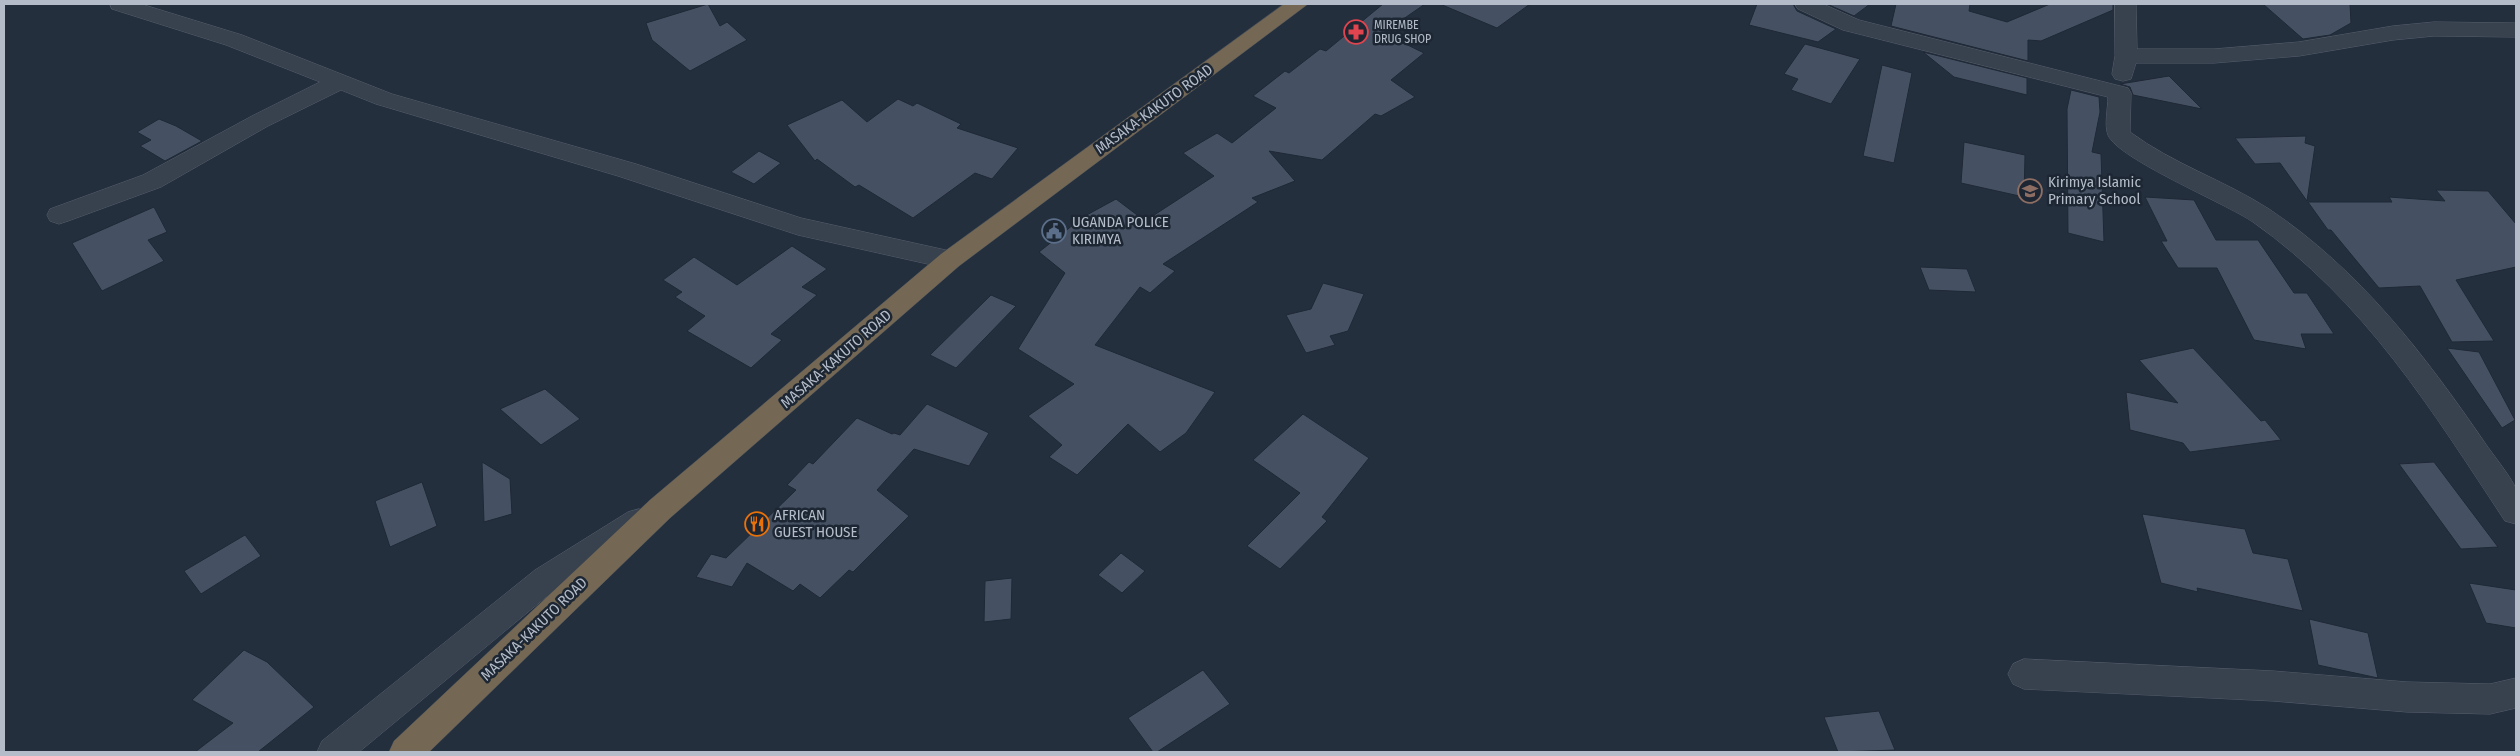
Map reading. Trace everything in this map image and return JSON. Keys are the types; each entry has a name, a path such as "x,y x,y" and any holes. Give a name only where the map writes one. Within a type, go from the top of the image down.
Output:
{"highway":[{"name":"MASAKA-KAKUTO ROAD","path":"406,752 660,509 870,331 950,260 1297,4"}],"street":[{"path":"120,4 234,40 384,98 618,168 798,226 950,260"},
{"path":"1806,4 1850,25 2120,93"},
{"path":"2124,4 2126,56 2120,93 2118,130 2120,136 2166,165 2219,190 2260,215 2331,271 2362,302 2413,364 2516,512"},
{"path":"2126,56 2214,56 2290,50 2434,28 2516,30"},
{"path":"59,215 152,181 260,121 341,81"},
{"path":"334,752 546,579 578,557 660,509"},
{"path":"2024,674 2273,686 2408,697 2490,699 2516,693"}],"building":[{"path":"708,4 720,26 727,22 747,40 690,71 652,40 646,23"},
{"path":"1383,4 1425,4 1383,33 1424,53 1391,80 1415,97 1381,116 1375,114 1322,160 1269,151 1295,181 1252,198 1258,202 1163,264 1175,271 1150,293 1140,287 1095,345 1215,392 1186,433 1160,452 1128,424 1077,475 1049,457 1062,445 1028,416 1074,384 1018,349 1065,273 1039,252 1083,217 1116,199 1145,221 1214,176 1183,153 1217,133 1232,143 1276,108 1253,96 1285,71 1289,73 1320,49 1326,51"},
{"path":"1440,4 1530,4 1497,28"},
{"path":"1757,4 1793,4 1797,11 1836,29 1818,42 1749,25"},
{"path":"1827,4 1870,4 1854,16"},
{"path":"1896,4 1970,4 1969,11 2007,22 2050,4 2113,4 2113,10 2041,41 2028,40 2028,61 1891,26"},
{"path":"2263,4 2350,4 2351,23 2330,35 2303,39"},
{"path":"1805,44 1860,59 1831,104 1791,90 1798,79 1784,74"},
{"path":"1923,52 2027,78 2027,95 1954,77"},
{"path":"1882,65 1912,73 1894,163 1863,156"},
{"path":"2169,76 2202,109 2133,95 2130,87 2120,84"},
{"path":"2071,90 2099,97 2100,112 2092,152 2101,154 2104,242 2068,233 2067,109"},
{"path":"898,99 913,106 917,103 961,124 957,128 1018,148 992,179 975,173 913,218 859,185 855,187 817,159 815,161 787,125 842,100 867,122"},
{"path":"159,119 176,126 202,141 165,161 140,146 151,140 137,132"},
{"path":"2306,136 2305,143 2315,146 2307,201 2280,163 2255,164 2235,138"},
{"path":"1964,142 2025,155 2024,197 1961,183"},
{"path":"759,151 781,163 754,184 731,172"},
{"path":"2436,190 2488,191 2516,224 2516,267 2456,280 2494,341 2452,342 2420,286 2379,288 2331,230 2328,230 2308,202 2392,202 2389,197 2445,201"},
{"path":"2145,197 2194,200 2216,240 2258,240 2294,293 2307,293 2334,334 2301,334 2306,349 2254,340 2217,268 2178,268 2161,241 2167,241"},
{"path":"154,207 167,232 148,240 164,261 102,291 72,243"},
{"path":"792,246 827,269 802,287 817,295 771,334 782,340 751,368 687,331 705,316 675,297 682,292 663,280 694,257 737,285"},
{"path":"1920,267 1967,269 1976,292 1929,290"},
{"path":"1323,283 1364,294 1348,331 1330,336 1335,345 1306,353 1286,315 1311,309"},
{"path":"991,295 1016,306 956,368 930,355"},
{"path":"2193,348 2261,421 2265,420 2281,440 2190,452 2183,443 2130,430 2126,392 2178,403 2139,360"},
{"path":"2447,348 2479,352 2515,420 2502,428"},
{"path":"545,389 580,419 541,445 500,409"},
{"path":"927,404 989,433 969,466 914,449 877,490 909,516 853,572 849,570 820,598 800,584 793,591 747,563 732,587 696,577 711,554 726,558 796,490 787,485 809,462 813,464 857,418 892,434 900,435"},
{"path":"1303,414 1369,458 1322,517 1327,521 1280,569 1247,546 1300,493 1253,460"},
{"path":"482,462 510,479 512,514 484,522"},
{"path":"2434,462 2498,547 2461,549 2399,464"},
{"path":"422,482 437,526 390,547 375,501"},
{"path":"2142,514 2245,529 2253,553 2288,559 2303,611 2197,588 2198,592 2161,583"},
{"path":"245,535 261,556 201,594 184,571"},
{"path":"1121,553 1145,571 1122,593 1098,575"},
{"path":"1012,578 1011,619 984,622 985,581"},
{"path":"2469,583 2516,590 2516,628 2486,623"},
{"path":"2309,619 2368,633 2378,678 2318,665"},
{"path":"244,650 267,662 314,707 258,752 195,752 233,723 192,700"},
{"path":"1203,670 1230,704 1157,752 1153,752 1128,718"},
{"path":"1879,711 1895,750 1838,752 1824,717"}],"place":[{"name":"MIREMBE DRUG SHOP","path":"1356,32"},
{"name":"Kirimya Islamic Primary School","path":"2030,191"},
{"name":"UGANDA POLICE KIRIMYA","path":"1054,231"},
{"name":"AFRICAN GUEST HOUSE","path":"757,524"}]}
